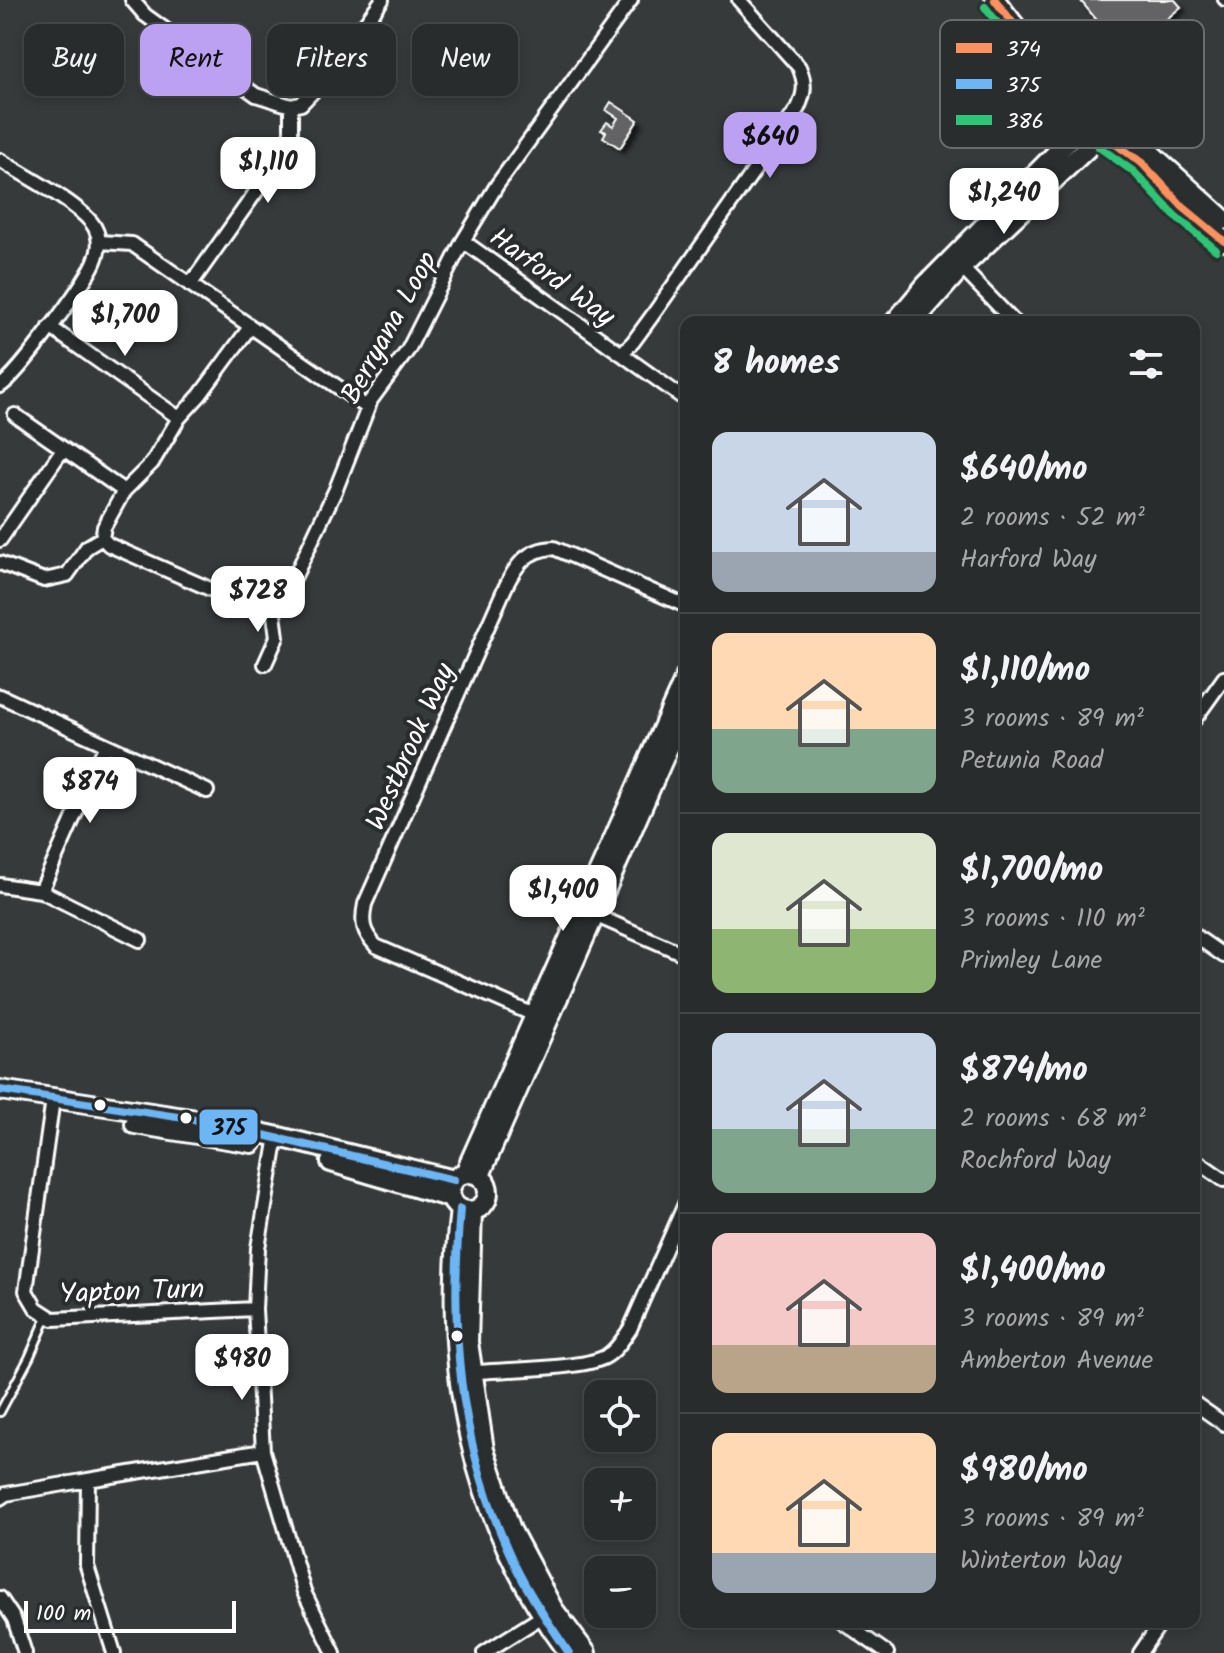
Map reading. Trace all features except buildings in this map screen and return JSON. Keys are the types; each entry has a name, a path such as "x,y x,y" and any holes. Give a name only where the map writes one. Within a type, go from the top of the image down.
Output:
{"street":[{"path":"132,0 145,15 256,95 291,106 301,104 323,81 382,0"},
{"name":"Harford Way","path":"631,0 497,185 463,241 680,396"},
{"name":"Harford Way","path":"621,354 661,304 798,108 805,93 799,67 739,0"},
{"path":"1002,2 1018,20"},
{"path":"1002,2 1015,20"},
{"path":"190,285 287,148 291,132 291,106"},
{"path":"917,316 957,262 1060,148"},
{"path":"901,316 957,262 1090,148"},
{"path":"1120,148 1142,163 1183,207 1224,241"},
{"path":"1145,148 1224,220"},
{"path":"0,160 81,212 93,223 100,242 93,264 50,327 12,378 0,386"},
{"name":"Berryana Loop","path":"273,607 281,603 288,591 336,489 371,400 408,350 463,241"},
{"path":"100,242 132,244 368,408"},
{"path":"957,262 1008,316"},
{"path":"50,327 179,418"},
{"path":"0,563 44,580 67,575 87,547 102,538 104,527 124,491 152,463 179,418 200,395 250,327"},
{"path":"15,415 124,491"},
{"path":"0,540 63,449"},
{"path":"102,538 109,545 256,609 273,607 277,637 265,664"},
{"name":"Westbrook Way","path":"541,1018 376,946 366,935 362,922 365,904 513,570 523,558 537,549 554,548 680,603"},
{"path":"1200,712 1224,678"},
{"path":"0,696 207,791"},
{"path":"569,1653 547,1613 511,1530 484,1450 465,1373 468,1342 464,1191 588,912 675,732 680,707"},
{"path":"41,891 106,745"},
{"path":"0,885 41,891 140,940"},
{"path":"588,912 680,952"},
{"path":"1200,939 1224,956"},
{"path":"0,1090 52,1104 276,1142 464,1191"},
{"path":"0,1101 52,1104"},
{"name":"Yapton Turn","path":"52,1104 26,1291 36,1308 53,1319 255,1309"},
{"path":"276,1142 258,1248 255,1309 263,1451 304,1592 334,1653"},
{"path":"1200,1163 1224,1180"},
{"path":"465,1373 583,1363 604,1358 620,1344 630,1329 680,1216"},
{"path":"1200,1407 1224,1424"},
{"path":"0,1498 6,1494 263,1451"},
{"path":"88,1480 87,1566 114,1653"},
{"path":"0,1598 14,1619 25,1653"},
{"path":"484,1653 547,1613"},
{"path":"547,1613 586,1653"},
{"path":"852,1628 887,1653"},
{"path":"1140,1653 1157,1628"}],"lane":[{"path":"0,1412 47,1317"}],"transit line":[{"name":"374","path":"995,0 1010,20"},
{"name":"386","path":"985,7 995,20"},
{"name":"386","path":"1100,148 1134,172 1174,215 1216,250"},
{"name":"374","path":"1121,148 1142,163 1183,207 1224,241"},
{"name":"375","path":"0,1090 204,1121 454,1180"},
{"name":"375","path":"460,1209 456,1297 458,1340 461,1382 478,1465 513,1562 569,1653"}]}
